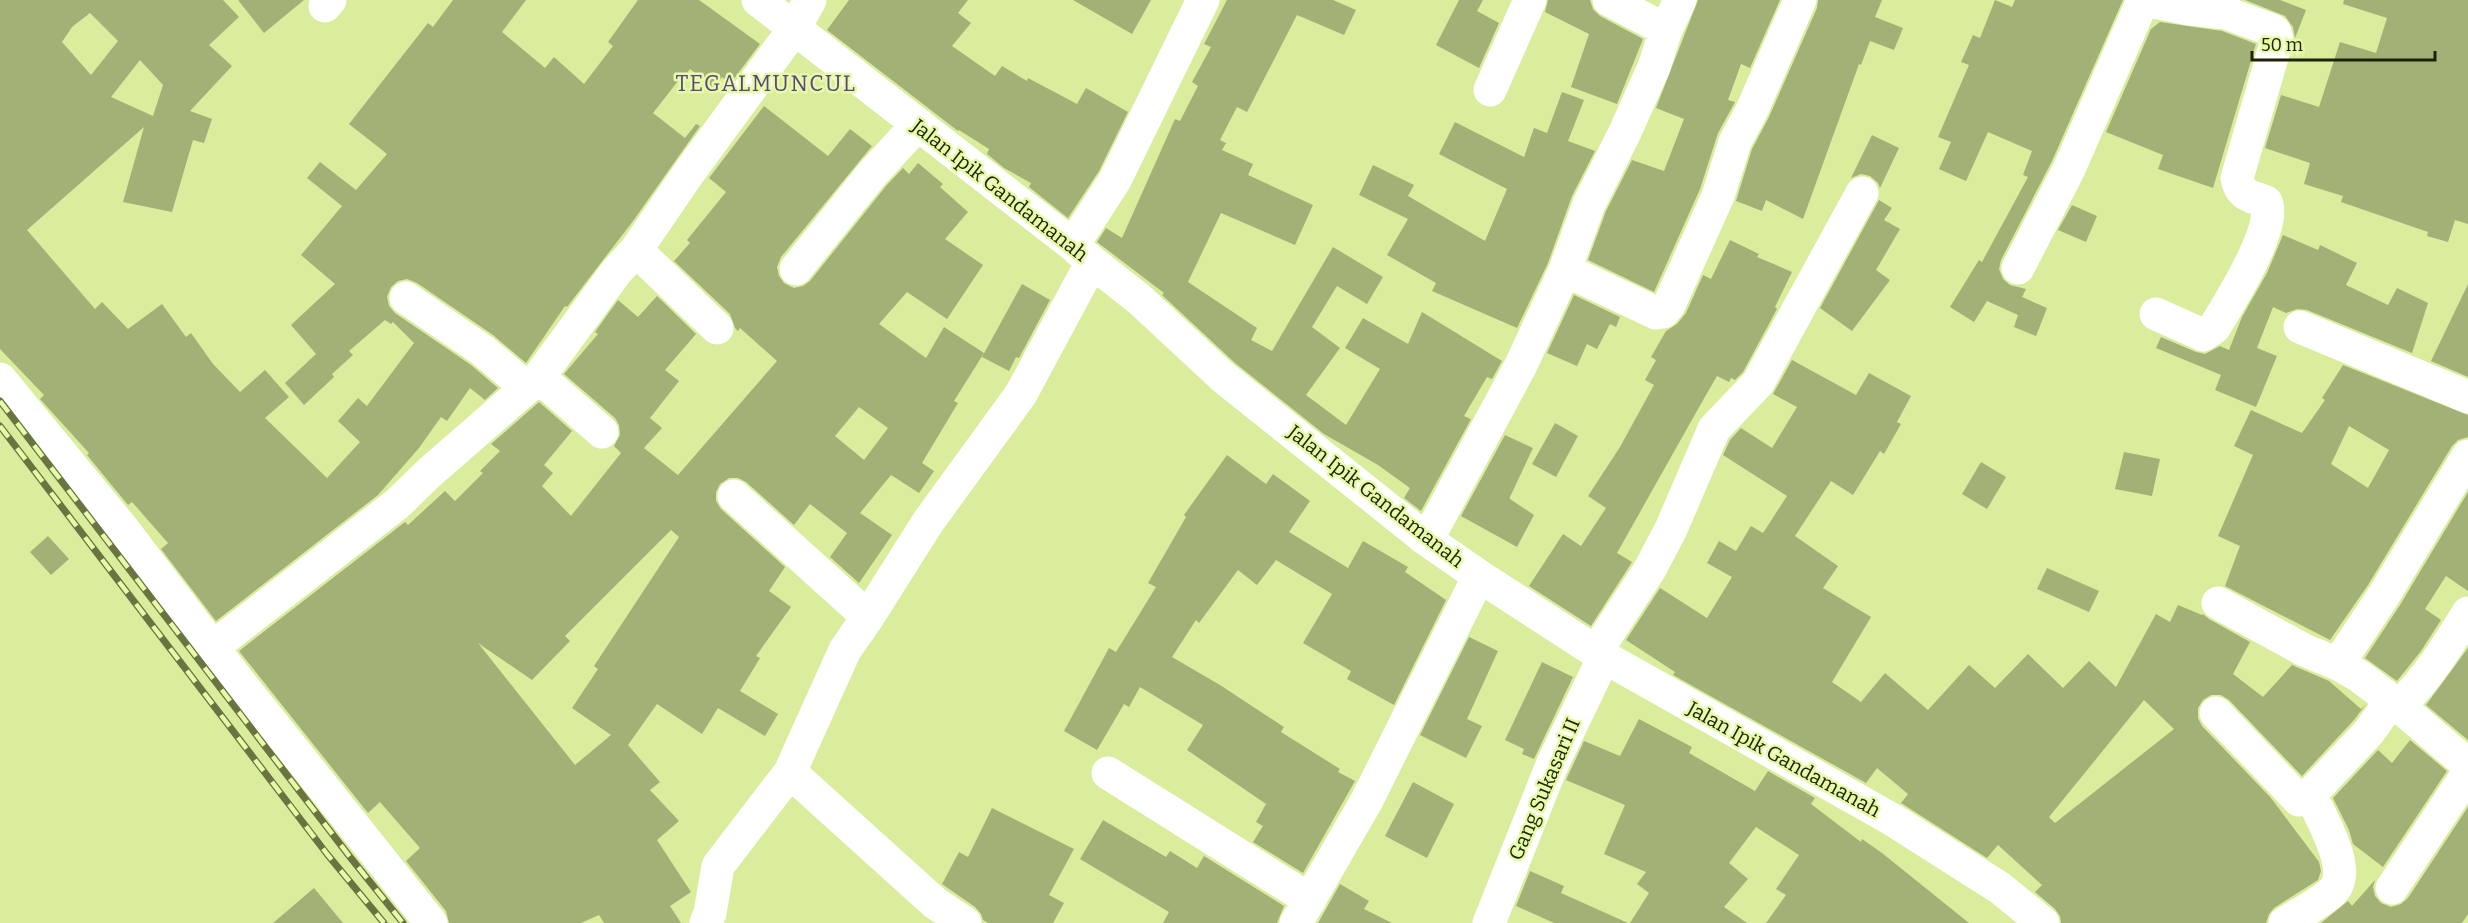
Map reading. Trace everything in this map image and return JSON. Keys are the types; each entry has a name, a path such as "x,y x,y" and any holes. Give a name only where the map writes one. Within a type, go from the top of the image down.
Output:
{"street":[{"name":"Jalan Ipik Gandamanah","path":"758,0 1139,299 1223,377 1427,540 1600,655 1893,820 2000,888 2043,923"},
{"path":"213,647 397,504 533,382 616,272 636,250 688,174 794,29 810,0"},
{"path":"706,923 710,913 718,866 790,772 845,650 928,522 1021,394 1115,180 1203,0"},
{"path":"1490,90 1530,0"},
{"path":"1609,0 1665,30"},
{"path":"1427,540 1521,365 1565,270 1589,204 1654,67 1665,30 1680,0"},
{"path":"1565,270 1656,313 1663,312 1669,305 1718,196 1735,142 1752,110 1800,0"},
{"path":"2018,268 2068,170 2144,0 2189,9 2226,13 2272,30 2277,40 2237,178 2239,188 2245,194 2266,202 2270,216 2264,237 2214,328 2203,335 2156,314"},
{"path":"796,269 872,174 918,124"},
{"name":"Gang Sukasari II","path":"1489,923 1552,765 1600,655 1671,529 1714,429 1758,383 1862,193"},
{"path":"636,250 717,328"},
{"path":"406,298 533,382 602,432"},
{"path":"2300,327 2468,397"},
{"path":"0,379 123,529 430,923"},
{"path":"2338,664 2384,595 2468,456"},
{"path":"734,496 868,617"},
{"path":"1108,773 1303,911 1366,802 1479,576"},
{"path":"2218,603 2304,650 2360,676 2460,756 2468,765"},
{"path":"2216,713 2297,798 2306,799 2395,704 2418,687 2440,660 2468,613"},
{"path":"790,772 935,903 965,923"},
{"path":"2392,888 2468,773"},
{"path":"2285,923 2334,891 2339,880 2340,869 2329,833 2310,793"}],"building":[{"path":"0,0 223,0 239,17 209,45 232,66 190,111 212,119 204,143 193,140 172,212 123,202 144,127 27,230 95,309 102,302 128,329 162,304 186,337 191,333 213,364 240,392 265,370 289,397 265,418 327,478 360,442 338,421 358,398 367,406 414,343 393,322 391,324 385,320 349,351 353,355 332,374 334,377 304,405 285,383 316,354 291,325 335,284 301,255 342,206 307,178 320,162 356,190 387,154 349,124 428,23 433,27 453,0 526,0 502,32 545,68 554,57 584,84 613,46 608,42 638,0 699,0 760,44 730,84 722,77 714,88 690,69 653,113 685,138 696,124 700,126 633,221 567,307 565,306 526,363 493,335 417,283 407,279 398,281 391,287 387,297 389,306 395,313 471,365 498,388 485,400 470,388 447,421 441,417 419,448 378,495 216,621 161,549 168,543 132,502 128,505 87,455 89,453 40,399 44,395 0,349","holes":["90,13 118,41 91,75 62,42 72,27","140,60 163,85 153,116 111,97"]},
{"path":"238,0 304,0 264,33"},
{"path":"849,0 968,0 958,13 971,23 952,46 995,76 1002,66 1027,81 1028,78 1077,104 1086,88 1128,112 1099,171 1068,218 1029,187 1031,183 1004,168 987,154 989,149 958,131 827,30"},
{"path":"1073,0 1151,0 1132,34"},
{"path":"1227,0 1333,0 1356,10 1344,35 1297,15 1247,112 1237,107 1220,140 1226,143 1222,150 1253,164 1248,175 1313,205 1295,245 1221,213 1188,282 1257,328 1251,340 1272,351 1333,247 1383,277 1367,304 1337,286 1312,327 1340,348 1306,395 1346,425 1380,369 1345,348 1363,318 1408,344 1422,312 1502,361 1492,379 1487,377 1464,416 1471,419 1421,511 1404,498 1410,488 1378,465 1324,434 1235,363 1162,295 1164,293 1097,242 1106,228 1122,238 1175,119 1180,121 1198,86 1192,82 1211,47 1204,44"},
{"path":"1459,0 1483,0 1477,11 1499,23 1479,68 1436,45"},
{"path":"1548,0 1590,0 1593,9 1600,16 1643,39 1617,104 1571,87 1589,34 1545,12"},
{"path":"1698,0 1780,0 1750,68 1741,64 1728,100 1735,102 1718,133 1700,189 1654,292 1588,260 1606,211 1632,160 1664,171 1684,119 1656,108"},
{"path":"1818,0 1882,0 1875,17 1903,28 1894,50 1870,41 1861,65 1859,64 1803,219 1766,200 1762,211 1736,201 1752,149 1769,117 1817,8"},
{"path":"1995,0 2012,7 2015,0 2123,0 2052,161 2001,260 1999,269 2003,279 2010,285 2026,289 2022,297 2047,308 2036,336 2014,327 2018,315 1987,301 1974,322 1950,307 1979,260 1982,262 2028,177 2023,175 2032,151 1988,132 1966,181 1939,169 1951,142 1938,137 1969,65 1961,62 1973,35 1980,38"},
{"path":"2245,0 2280,0 2306,10 2295,38 2293,27 2285,16"},
{"path":"2344,0 2468,0 2468,224 2455,220 2448,242 2427,236 2428,232 2341,202 2343,196 2304,184 2310,163 2265,148 2281,95 2319,107 2340,42 2376,53 2387,18 2343,4"},
{"path":"2160,22 2222,31 2256,44 2213,188 2158,169 2163,155 2106,132 2151,29"},
{"path":"1562,92 1584,100 1568,141 1595,151 1572,196 1548,263 1517,328 1432,291 1436,283 1387,255 1408,219 1359,195 1373,165 1414,185 1408,196 1485,241 1507,189 1439,154 1455,122 1524,157 1534,128 1547,133"},
{"path":"764,106 828,156 850,129 872,146 781,257 777,267 779,276 784,283 794,288 810,281 903,168 909,174 918,163 943,184 940,187 968,212 945,239 983,265 947,319 907,292 879,324 926,358 944,327 984,353 954,401 958,403 922,463 934,471 919,493 891,475 860,513 892,535 859,583 830,557 847,533 810,504 794,525 746,482 738,478 729,478 720,484 716,492 716,501 721,509 785,567 769,591 791,607 756,656 760,658 740,691 778,714 765,736 718,708 702,734 657,704 628,745 660,782 650,790 679,821 657,840 691,892 670,906 681,923 604,923 599,915 581,923 449,923 446,911 406,861 420,848 380,802 368,813 239,651 405,522 408,525 445,491 455,501 483,473 480,471 500,451 491,444 539,402 572,431 544,465 553,473 542,486 571,516 621,453 614,446 620,435 619,425 615,418 564,374 598,334 595,332 618,300 638,317 657,296 696,334 665,370 679,381 650,418 662,428 644,448 678,475 777,361 740,328 738,331 730,314 674,261 690,243 687,240 726,192 709,178","holes":["859,407 888,428 864,460 835,436","671,530 679,537 594,666 598,669 572,708 611,735 575,765 478,643 532,680 570,641 565,636"]},
{"path":"1872,135 1899,148 1880,188 1870,176 1861,174 1851,178"},
{"path":"1879,200 1892,208 1884,220 1900,229 1876,270 1890,280 1852,331 1820,308"},
{"path":"2072,205 2097,216 2086,242 2058,230"},
{"path":"2283,235 2318,250 2320,245 2357,263 2346,285 2388,305 2397,288 2428,303 2412,353 2307,310 2297,309 2286,313 2273,307 2257,348 2277,356 2256,407 2215,390 2221,375 2156,348 2161,337 2205,354 2220,346 2229,350 2242,317 2267,273"},
{"path":"1730,240 1759,254 1757,257 1792,272 1775,307 1777,309 1743,372 1735,380 1731,378 1729,382 1717,376 1698,409 1617,553 1632,562 1591,626 1529,586 1563,534 1581,546 1606,508 1588,496 1620,447 1654,385 1645,380 1656,360 1651,357 1666,331 1677,324 1686,313 1703,275 1711,279"},
{"path":"1022,284 1050,300 1019,358 1016,357 1009,371 982,357"},
{"path":"2468,284 2468,377 2431,361"},
{"path":"1574,295 1620,317 1616,327 1610,324 1597,349 1587,344 1577,366 1547,353"},
{"path":"1792,360 1856,395 1869,373 1911,396 1897,422 1901,424 1884,454 1880,451 1853,495 1831,481 1795,536 1838,566 1823,588 1871,617 1832,682 1861,702 1885,673 1928,710 1969,665 1995,688 2028,654 2063,688 2089,661 2116,687 2156,614 2170,622 2178,605 2203,614 2250,642 2233,674 2263,697 2292,665 2329,681 2361,709 2366,704 2302,776 2229,700 2221,695 2211,695 2203,700 2198,708 2198,718 2202,726 2271,798 2319,862 2321,871 2318,880 2274,908 2266,923 2061,923 2060,916 2055,909 2035,892 2042,885 1998,845 1987,858 1901,803 1908,794 1877,768 1866,783 1673,675 1675,672 1626,640 1660,588 1707,618 1732,577 1707,563 1719,541 1736,551 1751,526 1763,533 1787,496 1723,455 1730,440 1741,428 1772,448 1797,407 1773,394","holes":["2144,700 2174,729 2055,823 2049,817"]},
{"path":"2343,365 2468,415 2468,437 2458,440 2452,446 2368,585 2330,640 2225,586 2240,546 2218,536 2253,455 2234,446 2251,410 2302,433 2325,400 2322,398","holes":["2349,426 2389,450 2368,488 2331,464"]},
{"path":"1555,423 1578,436 1556,477 1532,464"},
{"path":"1505,435 1533,448 1510,497 1534,515 1517,547 1461,516"},
{"path":"2124,452 2160,459 2152,496 2115,489"},
{"path":"1227,455 1266,484 1273,474 1310,501 1289,532 1348,568 1363,541 1408,567 1405,572 1446,600 1394,705 1347,679 1351,671 1303,643 1332,594 1276,560 1257,585 1238,570 1199,623 1196,620 1172,657 1284,727 1281,732 1340,769 1338,772 1355,781 1303,873 1253,842 1263,826 1256,822 1266,804 1187,750 1203,725 1140,687 1129,707 1124,704 1097,750 1064,731 1109,648 1116,652 1156,587 1148,583 1186,517 1184,515"},
{"path":"1981,462 2006,477 1987,509 1962,494"},
{"path":"2468,492 2468,591 2446,576 2425,609 2441,620 2421,651 2397,681 2365,658"},
{"path":"48,536 69,559 51,575 30,552"},
{"path":"2047,568 2099,591 2089,612 2037,589"},
{"path":"1469,637 1498,651 1467,719 1482,726 1466,758 1420,735"},
{"path":"2468,648 2468,740 2426,705"},
{"path":"1542,662 1573,677 1534,759 1522,754 1524,749 1505,740"},
{"path":"1639,719 1692,747 1689,753 1755,791 1768,771 1815,798 1811,804 1861,842 1862,839 1882,853 1969,923 1766,923 1786,895 1776,889 1799,855 1756,827 1729,863 1748,879 1724,907 1747,923 1630,923 1649,893 1637,884 1646,872 1604,854 1625,805 1566,780 1584,741 1620,756"},
{"path":"2410,740 2447,771 2383,867 2353,844 2349,830 2333,798 2378,750 2392,763"},
{"path":"1413,782 1454,804 1427,858 1385,836"},
{"path":"2468,807 2468,914 2462,923 2321,923 2348,901 2352,906 2375,880 2373,887 2375,896 2381,903 2391,907 2401,904 2408,898"},
{"path":"992,808 1074,849 1049,895 1064,903 1053,923 988,923 983,920 975,907 942,884 959,852 968,857"},
{"path":"1103,820 1166,857 1170,851 1197,868 1204,856 1284,906 1277,923 1163,923 1169,912 1080,859"},
{"path":"1530,871 1564,886 1561,893 1628,923 1554,923 1516,906"},
{"path":"1340,884 1369,901 1364,909 1392,923 1318,923"},
{"path":"314,888 343,923 273,923"}],"railway":[{"path":"0,401 403,923"},
{"path":"0,426 327,854 384,923"}],"district":[{"name":"TEGALMUNCUL","path":"766,83"}]}
